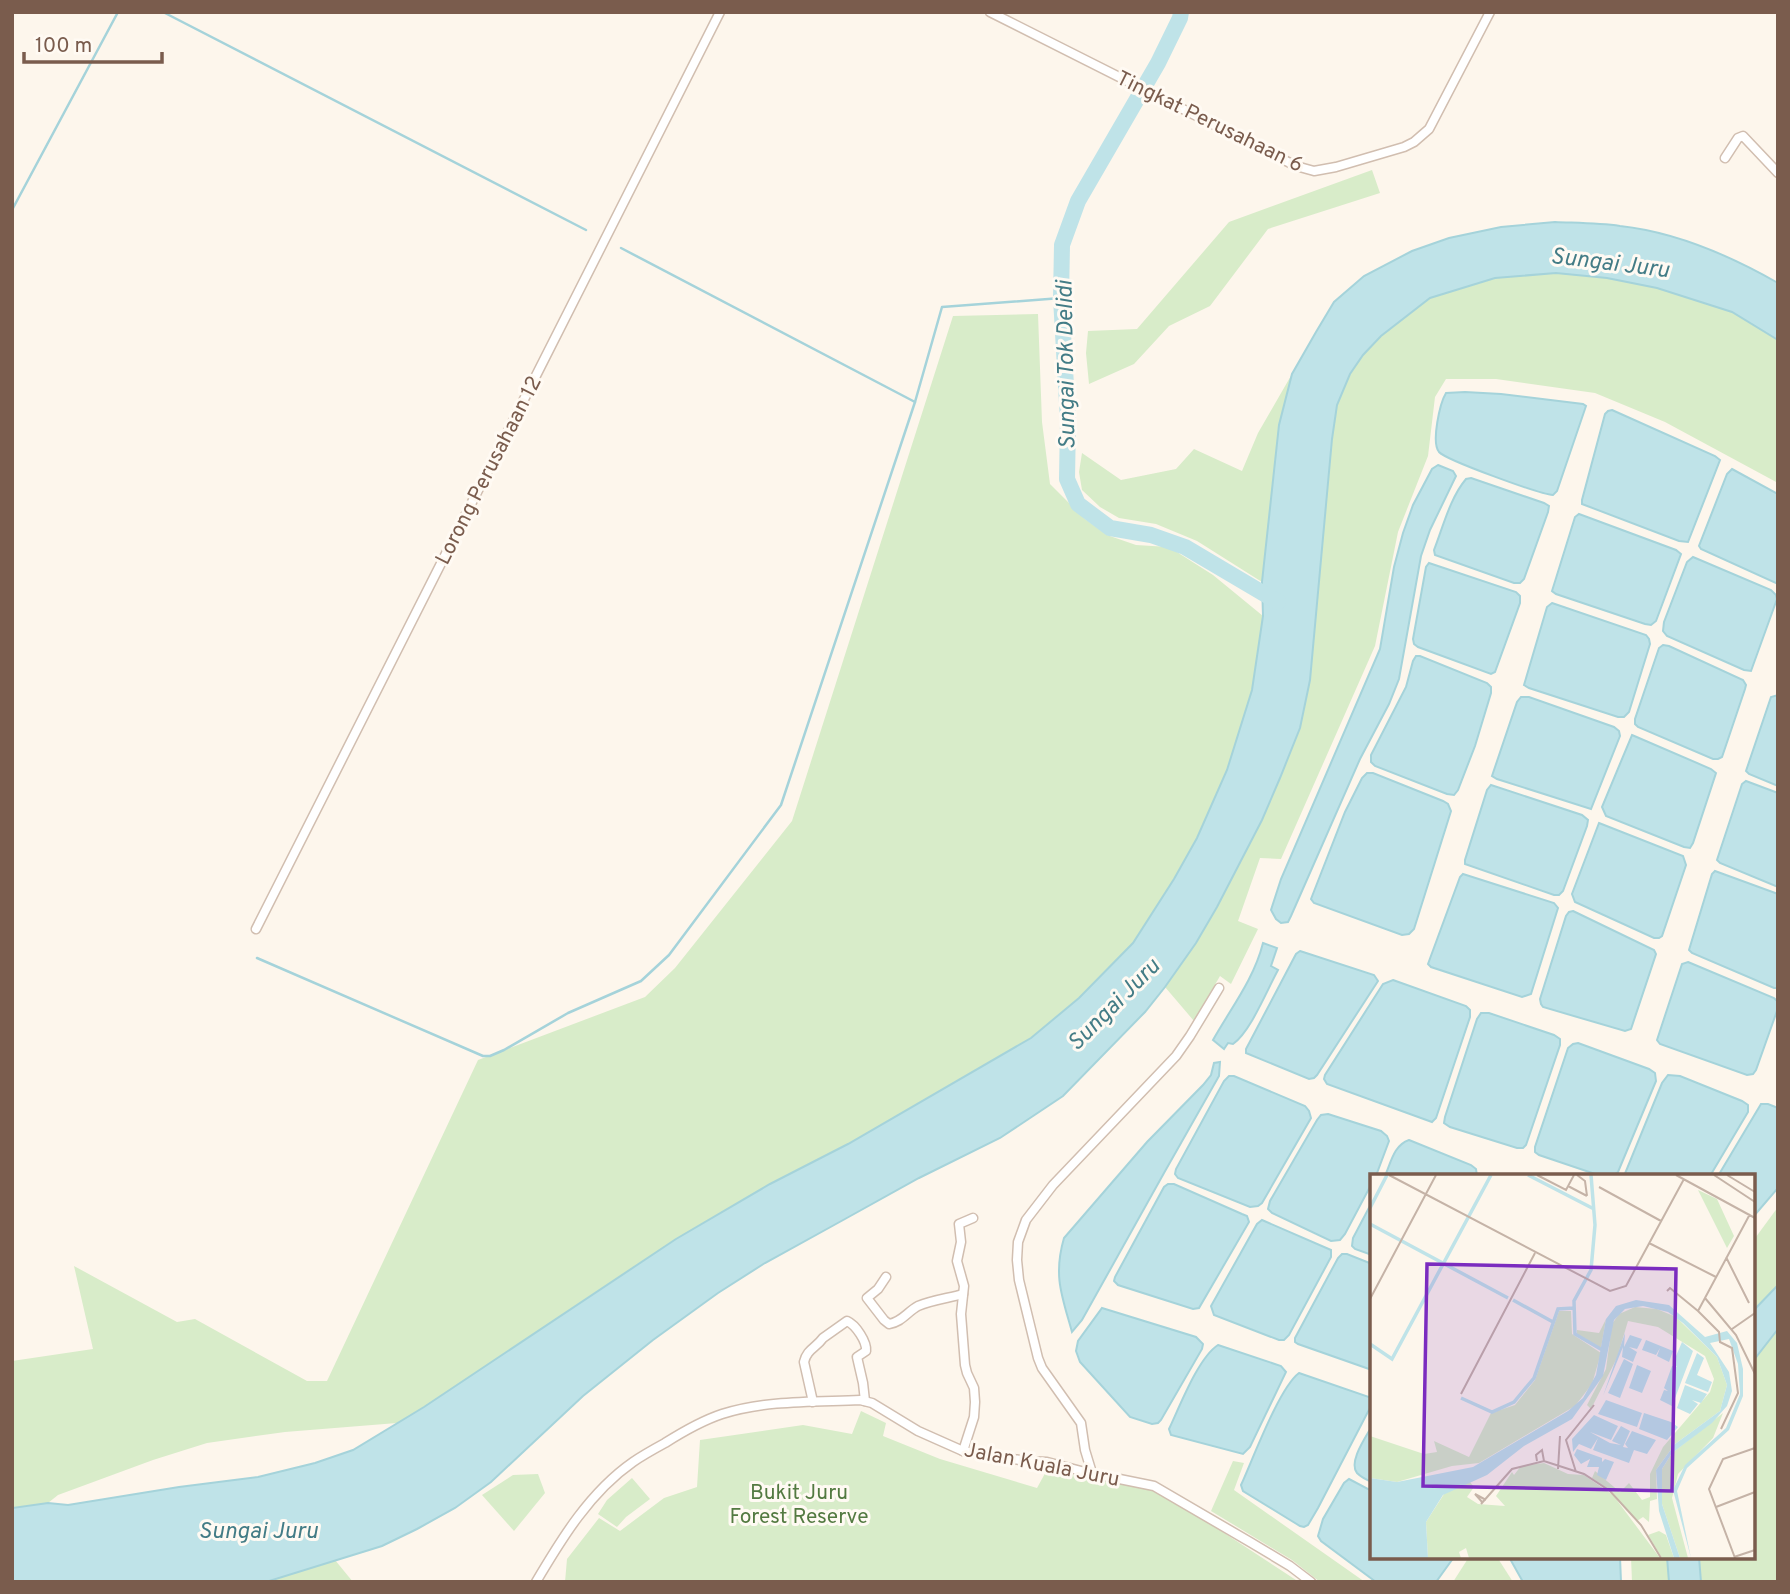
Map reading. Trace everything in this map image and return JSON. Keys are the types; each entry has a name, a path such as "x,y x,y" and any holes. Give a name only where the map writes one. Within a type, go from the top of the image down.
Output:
{"street":[{"name":"Lorong Perusahaan 12","path":"256,929 720,12"},
{"name":"Tingkat Perusahaan 6","path":"990,12 1301,168 1314,171 1404,146 1421,137 1429,129 1490,12"},
{"path":"1725,158 1738,138 1743,136 1778,173"},
{"path":"1092,1473 1081,1423 1042,1368 1038,1358 1018,1280 1018,1242 1033,1209 1176,1056 1219,988"},
{"path":"963,1451 974,1417 975,1402 974,1388 965,1365 961,1314 964,1286 957,1261 961,1241 959,1224 973,1218"},
{"path":"886,1277 878,1289 867,1298 889,1324 903,1319 916,1307 963,1294"},
{"path":"813,1402 804,1362 807,1351 848,1321 867,1346 866,1351 857,1357 865,1401"},
{"name":"Jalan Kuala Juru","path":"536,1582 579,1515 617,1475 633,1462 695,1424 724,1413 777,1404 865,1401 918,1431 963,1451 1047,1462 1154,1486 1290,1566 1311,1582"}],"green space":[{"path":"1372,170 1380,193 1268,229 1210,306 1169,326 1134,364 1089,384 1086,353 1088,331 1137,329 1229,222"},
{"path":"1556,273 1607,278 1657,288 1732,312 1778,340 1778,483 1665,422 1595,393 1496,379 1446,379 1435,397 1428,456 1398,532 1375,646 1281,859 1260,858 1238,921 1258,929 1231,984 1220,976 1194,1021 1165,987 1196,943 1262,820 1300,728 1310,680 1332,439 1337,405 1350,374 1381,336 1430,298 1495,278"},
{"path":"1038,314 1042,422 1050,484 1085,519 1107,535 1136,545 1169,547 1213,575 1263,616 1252,690 1227,770 1197,838 1133,943 1079,998 1031,1038 676,1239 397,1423 285,1432 207,1443 58,1495 48,1503 12,1508 12,1361 93,1349 74,1266 177,1322 195,1319 307,1381 327,1381 478,1060 645,997 675,968 792,821 953,316"},
{"path":"1292,374 1279,425 1262,582 1197,541 1156,524 1119,518 1100,507 1082,490 1079,472 1082,453 1121,480 1176,469 1194,449 1242,471 1258,433"},
{"path":"1778,1207 1778,1285 1755,1309 1755,1238"},
{"path":"1778,1329 1778,1582 1701,1582 1699,1559 1755,1559 1755,1358"},
{"name":"Bukit Juru Forest Reserve","path":"861,1411 886,1423 883,1436 940,1459 1037,1488 1048,1468 1155,1491 1186,1508 1299,1582 565,1582 567,1559 599,1518 620,1531 664,1498 697,1487 700,1440 803,1425 852,1434"},
{"path":"1233,1461 1244,1463 1234,1490 1365,1582 1320,1582 1292,1560 1211,1511"},
{"path":"538,1474 545,1493 514,1531 482,1495 513,1475"},
{"path":"632,1478 650,1499 617,1527 598,1514 607,1500"},
{"path":"1468,1559 1498,1559 1513,1582 1453,1582"},
{"path":"1631,1559 1667,1559 1669,1582 1632,1582"},
{"path":"335,1560 353,1582 266,1582"}],"water":[{"name":"Sungai Juru","path":"1555,222 1612,225 1682,239 1721,254 1778,283 1778,340 1732,312 1657,288 1607,278 1556,273 1495,278 1430,298 1381,336 1363,355 1350,374 1337,405 1310,680 1300,728 1280,778 1262,820 1196,943 1145,1012 1063,1096 1000,1138 919,1178 765,1263 718,1293 583,1396 491,1482 455,1508 382,1546 266,1582 12,1582 12,1508 48,1503 68,1505 258,1477 315,1463 353,1450 424,1407 676,1239 1031,1038 1079,998 1133,943 1197,838 1227,770 1252,690 1263,616 1262,582 1279,425 1292,374 1334,302 1364,276 1412,251 1449,238 1501,227"},
{"path":"1446,393 1501,394 1586,406 1557,491 1553,495 1493,476 1439,452 1436,432"},
{"path":"1612,410 1720,460 1688,542 1582,504 1605,414"},
{"path":"1438,465 1453,471 1456,476 1430,530 1421,556 1399,679 1360,759 1291,916 1288,922 1281,923 1271,910 1281,879 1380,649 1394,567 1403,533 1413,505 1432,469"},
{"path":"1732,469 1778,494 1778,584 1699,546 1727,474"},
{"path":"1471,478 1549,506 1524,579 1520,583 1435,555 1434,550 1451,504 1466,479"},
{"path":"1579,514 1681,554 1656,621 1651,625 1552,591 1575,517"},
{"path":"1693,557 1771,590 1776,595 1777,599 1751,671 1667,636 1663,631 1687,562"},
{"path":"1429,563 1516,592 1520,596 1520,603 1495,672 1491,674 1414,644 1426,567"},
{"path":"1552,603 1646,635 1649,639 1650,644 1629,712 1624,717 1524,685 1547,607"},
{"path":"1663,645 1743,680 1746,685 1722,757 1713,759 1635,724 1659,648"},
{"path":"1416,656 1487,683 1491,687 1475,746 1454,795 1375,766 1371,762 1371,755 1406,687"},
{"path":"1778,695 1778,786 1746,771 1771,697"},
{"path":"1521,697 1529,697 1619,731 1620,736 1591,809 1492,776"},
{"path":"1632,735 1716,773 1690,848 1606,816 1602,807"},
{"path":"1367,773 1443,801 1451,811 1414,929 1409,934 1402,935 1314,903 1311,899 1345,812"},
{"path":"1746,781 1778,793 1778,887 1717,860 1742,784"},
{"path":"1491,785 1582,815 1588,820 1563,891 1559,895 1465,864 1487,790"},
{"path":"1599,823 1683,856 1686,865 1662,936 1659,938 1575,902 1572,894"},
{"path":"1715,871 1778,894 1778,988 1689,950"},
{"path":"1463,874 1554,903 1558,908 1531,994 1522,997 1428,964"},
{"path":"1573,911 1654,950 1656,954 1631,1029 1625,1031 1543,1007 1541,1004 1540,999 1566,916"},
{"path":"1263,943 1277,948 1271,966 1278,970 1246,1030 1240,1038 1233,1044 1228,1043 1224,1049 1213,1040 1248,981"},
{"path":"1300,951 1374,975 1378,981 1317,1075 1309,1079 1246,1053 1296,954"},
{"path":"1688,962 1778,1002 1753,1074 1747,1075 1660,1044 1657,1040 1682,964"},
{"path":"1393,980 1466,1006 1470,1010 1470,1017 1436,1118 1432,1122 1327,1084 1324,1079 1383,984"},
{"path":"1481,1013 1489,1013 1560,1039 1523,1148 1444,1123"},
{"path":"1578,1043 1655,1073 1656,1081 1615,1174 1595,1174 1535,1152 1568,1048"},
{"path":"1220,1062 1219,1076 1082,1320 1072,1332 1059,1275 1064,1238 1147,1142 1203,1085 1211,1075 1214,1063"},
{"path":"1668,1075 1680,1076 1748,1105 1748,1112 1711,1174 1625,1174 1662,1083"},
{"path":"1229,1076 1305,1106 1311,1118 1258,1206 1250,1207 1178,1178 1175,1174"},
{"path":"1761,1104 1778,1108 1778,1188 1755,1215 1755,1174 1719,1174"},
{"path":"1328,1114 1381,1131 1389,1141 1377,1173 1370,1174 1370,1187 1340,1240 1331,1241 1268,1209 1270,1201 1321,1115"},
{"path":"1409,1140 1471,1165 1477,1174 1386,1174 1396,1150"},
{"path":"1168,1184 1174,1184 1247,1216 1249,1222 1199,1308 1193,1309 1118,1285 1114,1281"},
{"path":"1370,1206 1370,1254 1355,1249 1352,1246 1353,1238"},
{"path":"1262,1220 1331,1250 1331,1257 1284,1340 1214,1315 1211,1306 1257,1224"},
{"path":"1347,1254 1370,1263 1370,1369 1295,1342 1338,1258"},
{"path":"1778,1285 1778,1329 1755,1358 1755,1309"},
{"path":"1102,1308 1196,1337 1203,1344 1158,1423 1152,1424 1130,1417 1080,1362 1076,1351 1078,1341"},
{"path":"1218,1345 1281,1366 1286,1372 1250,1447 1243,1454 1171,1435 1169,1429 1203,1360"},
{"path":"1299,1373 1370,1398 1370,1408 1318,1508 1304,1527 1243,1491 1241,1485 1275,1408"},
{"path":"1370,1430 1370,1481 1357,1473 1355,1468 1359,1450"},
{"path":"1349,1479 1370,1490 1370,1559 1453,1559 1436,1582 1376,1582 1321,1541 1318,1536 1323,1519"},
{"path":"1510,1559 1620,1559 1621,1582 1523,1582"},
{"path":"1667,1559 1699,1559 1701,1582 1669,1582"}],"waterway":[{"path":"12,210 118,12"},
{"path":"163,12 586,230"},
{"name":"Sungai Tok Delidi","path":"1181,12 1158,63 1078,201 1062,245 1061,298 1068,421 1067,479 1078,504 1110,528 1151,535 1185,547 1278,602"},
{"path":"621,248 915,402"},
{"path":"257,958 483,1056 504,1050 568,1013 641,981 669,955 781,805 915,402 942,307 1061,298"}]}
